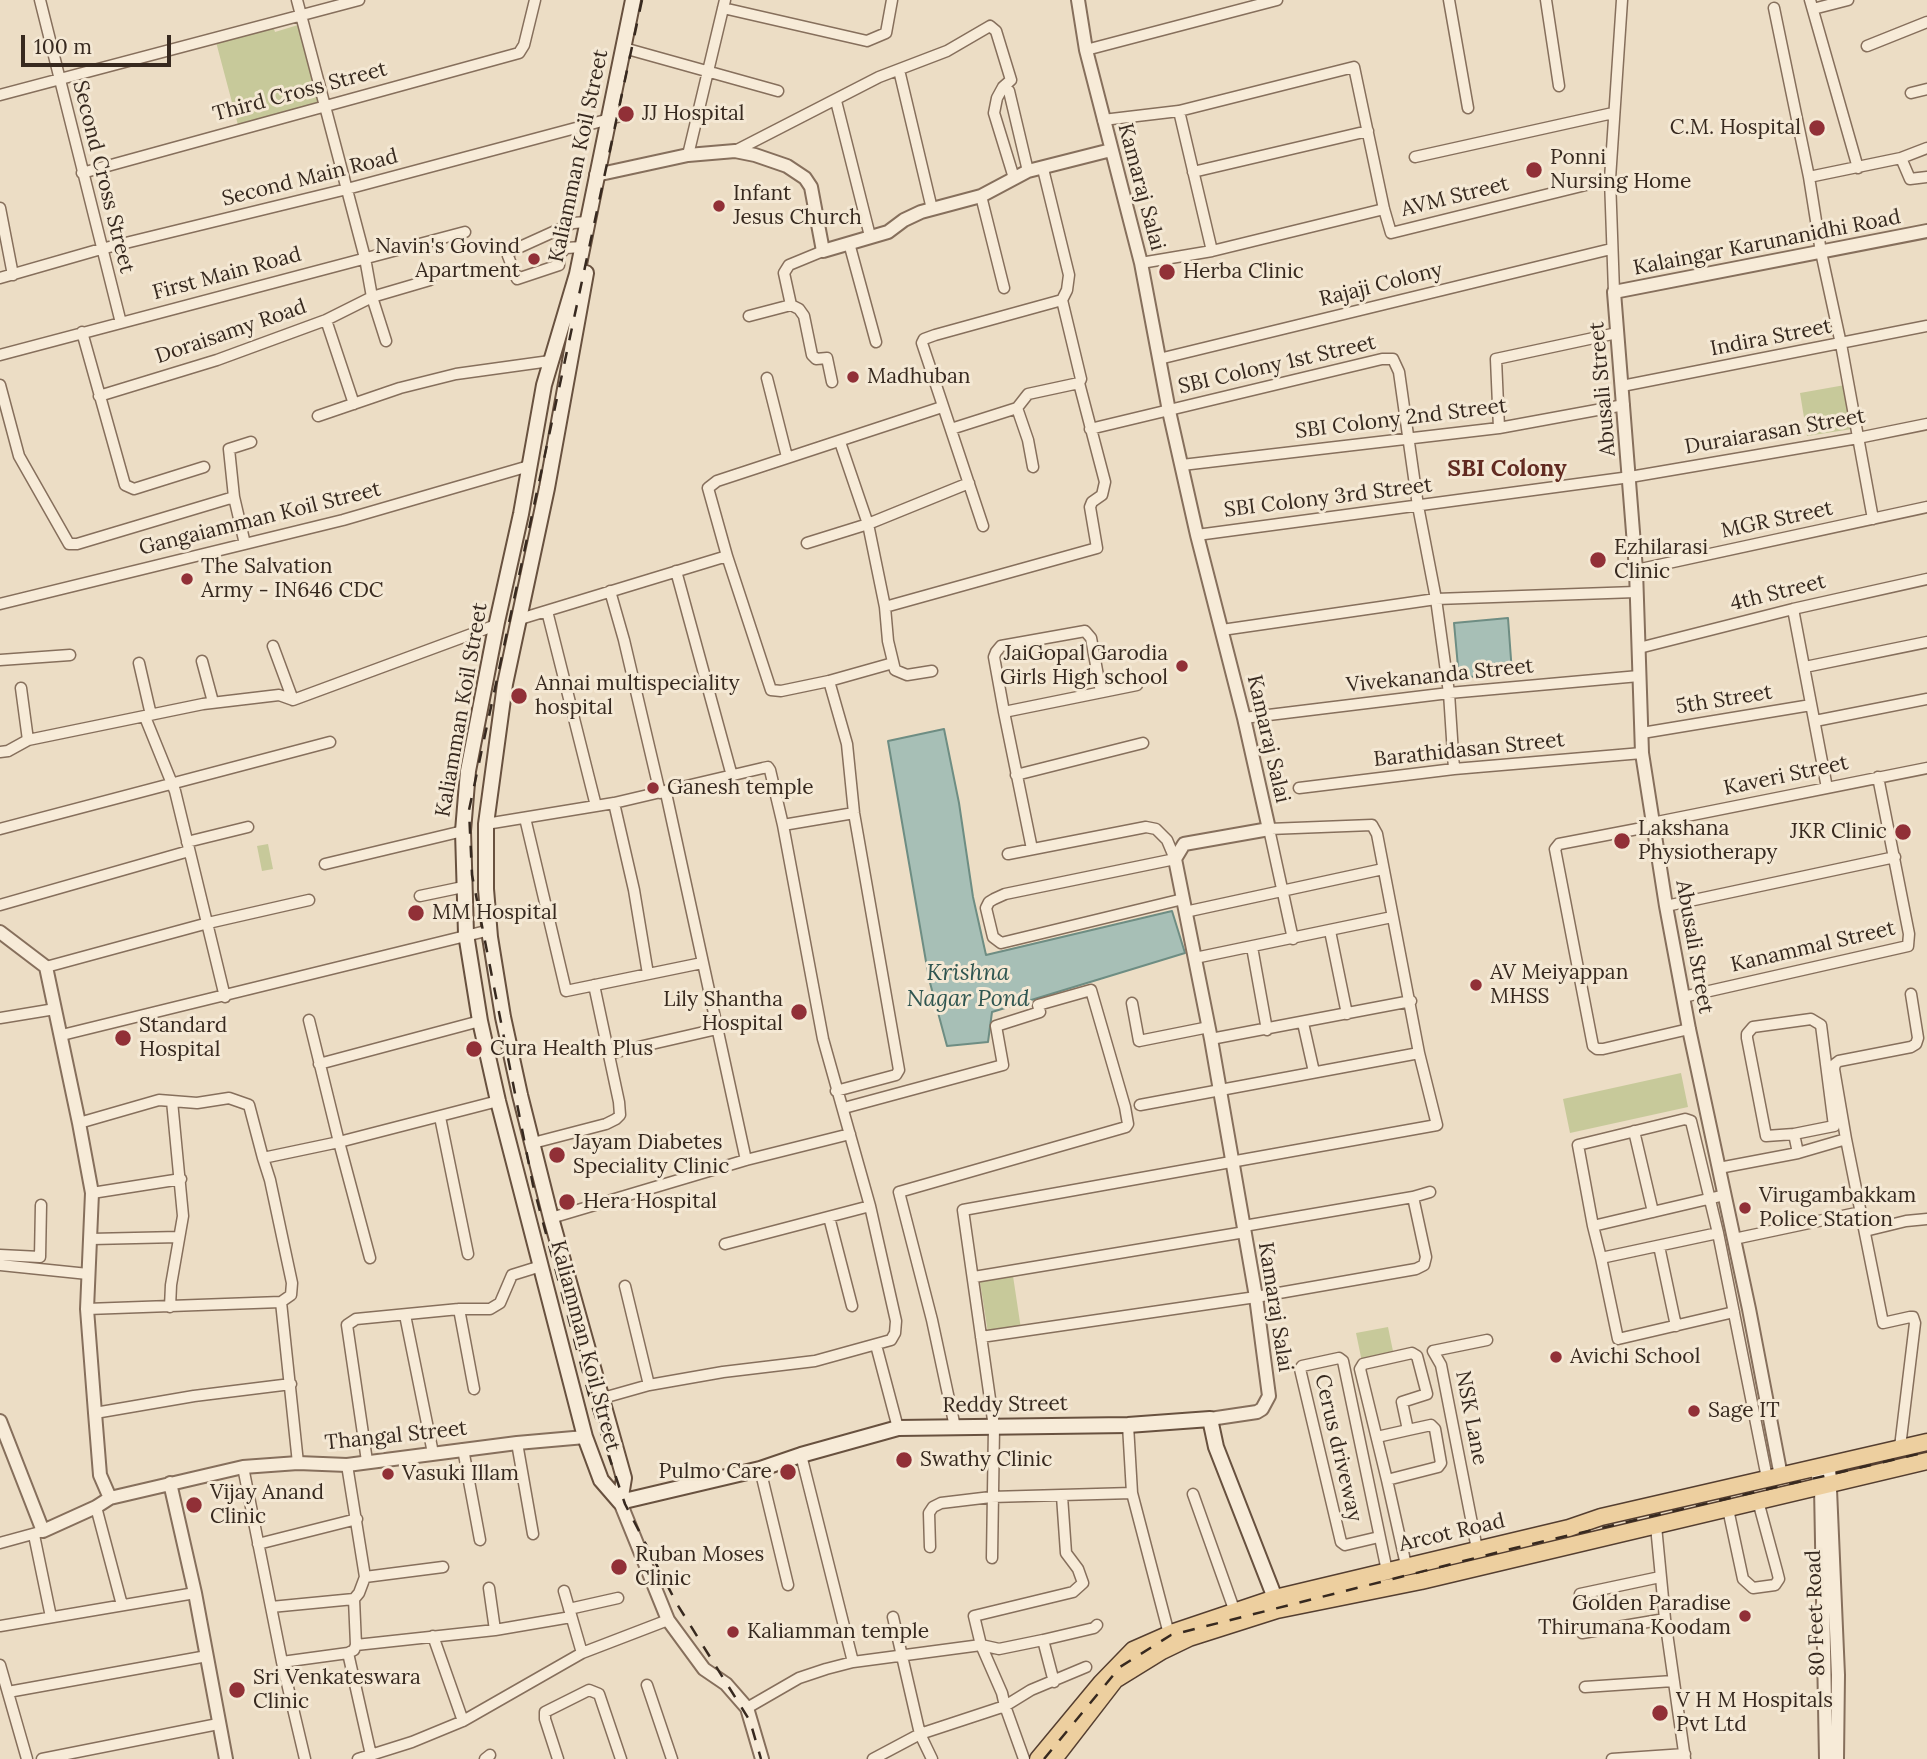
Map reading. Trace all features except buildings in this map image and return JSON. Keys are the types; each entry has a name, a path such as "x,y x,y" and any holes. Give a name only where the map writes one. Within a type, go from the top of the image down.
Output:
{"main road":[{"name":"Kaliamman Koil Street","path":"613,118 633,0"},
{"name":"Kaliamman Koil Street","path":"620,1502 601,1480 585,1437 498,1101 480,1021 467,934 463,887 463,831 468,771 550,361 577,274 641,0"},
{"name":"Kaliamman Koil Street","path":"600,175 547,488 505,684 486,824 486,889 503,1017 520,1095 551,1218 624,1478 620,1502"},
{"name":"Reddy Street","path":"620,1502 760,1469 898,1428 1128,1425 1210,1419"},
{"path":"1210,1419 1216,1447 1275,1598"},
{"name":"Arcot Road","path":"1038,1759 1101,1683 1169,1634 1275,1598 1569,1528 1601,1517 1927,1442"},
{"name":"Arcot Road","path":"1054,1759 1115,1680 1137,1658 1189,1638 1277,1610 1413,1583 1656,1526 1729,1513 1927,1461"}],"street":[{"name":"Second Cross Street","path":"40,0 121,323"},
{"path":"298,0 365,258 372,298 386,341"},
{"path":"0,95 359,0"},
{"name":"Third Cross Street","path":"82,173 519,53 524,45 535,0"},
{"path":"688,155 724,4 867,41 886,33 892,0"},
{"name":"Kamaraj Salai","path":"1078,0 1086,50 1141,263 1169,411 1197,535 1244,718 1269,829 1184,844 1171,860 1210,1033 1256,1297 1269,1396 1267,1402 1256,1412 1210,1419"},
{"path":"1086,50 1277,0"},
{"path":"1448,0 1468,108"},
{"path":"1546,0 1559,86"},
{"path":"1614,292 1610,179 1622,0"},
{"path":"1848,0 1811,5 1858,168"},
{"path":"1774,8 1809,177 1873,519"},
{"path":"1867,46 1927,22"},
{"path":"735,151 879,77 947,51 992,26 996,31 1011,80 1003,87 995,103 994,113 1014,178"},
{"path":"631,50 778,91"},
{"path":"1103,120 1179,111 1354,66 1384,209 1212,251 1141,263"},
{"path":"899,70 932,209"},
{"path":"1003,87 1009,91 1028,171"},
{"path":"1911,93 1927,89"},
{"path":"836,101 870,236"},
{"path":"1179,111 1212,251"},
{"path":"1415,157 1613,113"},
{"name":"Second Main Road","path":"0,278 101,249 347,189 613,118"},
{"path":"1193,172 1368,131"},
{"path":"1809,177 1901,159 1927,148"},
{"path":"832,382 827,358 813,357 802,312 791,305 785,268 823,251 888,232 904,220 932,209 981,196 1028,171 1111,150"},
{"path":"600,175 688,155 735,151 787,166 805,178 810,187 823,251"},
{"path":"1901,159 1910,179 1927,177"},
{"path":"983,526 922,343 929,337 1062,300 1068,290 1069,275 1042,169"},
{"name":"AVM Street","path":"1384,209 1391,233 1610,179"},
{"path":"981,196 1004,288"},
{"path":"0,208 13,275"},
{"path":"582,247 567,247 560,254 559,265 517,279 508,256 509,252 573,223 587,222"},
{"name":"Kalaingar Karunanidhi Road","path":"1614,292 1927,231"},
{"name":"First Main Road","path":"0,355 465,232"},
{"path":"849,243 876,342"},
{"name":"Rajaji Colony","path":"1159,359 1611,249"},
{"name":"Doraisamy Road","path":"99,396 217,360 326,320 372,298 430,280"},
{"name":"Abusali Street","path":"1614,292 1636,570 1642,753 1666,906 1734,1239 1774,1477"},
{"path":"886,607 1097,548 1090,507 1092,502 1102,495 1105,482 1079,383 1081,379 1062,300"},
{"path":"749,316 791,305"},
{"path":"326,320 354,404"},
{"name":"Indira Street","path":"1622,386 1927,326"},
{"path":"82,332 127,488 134,489 204,467"},
{"path":"1499,428 1496,359 1617,333"},
{"name":"SBI Colony 1st Street","path":"1090,429 1382,359 1393,359 1399,372 1408,437"},
{"path":"318,415 400,388 456,374 550,361"},
{"path":"767,378 787,457"},
{"path":"951,429 1017,408 1028,394 1079,383"},
{"path":"0,385 19,456 69,544 77,544 234,497"},
{"name":"SBI Colony 2nd Street","path":"1182,465 1499,428 1624,405"},
{"path":"893,663 829,681 780,691 771,690 727,556 708,488 717,481 942,407"},
{"path":"1017,408 1028,440 1033,467"},
{"name":"Duraiarasan Street","path":"1630,477 1927,424"},
{"path":"1408,437 1436,599 1449,693 1454,769"},
{"path":"245,544 234,497 229,449 251,442"},
{"path":"841,442 868,524 886,607 888,641 895,670 902,674 932,671"},
{"name":"Gangaiamman Koil Street","path":"0,604 343,520 529,466"},
{"name":"SBI Colony 3rd Street","path":"1197,535 1630,477"},
{"path":"807,543 868,524 969,483"},
{"name":"MGR Street","path":"1636,570 1927,507"},
{"path":"520,620 727,556"},
{"path":"676,571 732,776"},
{"name":"4th Street","path":"1639,648 1927,579"},
{"path":"610,591 689,899 747,1160"},
{"path":"1222,630 1436,599 1636,592"},
{"path":"1793,609 1827,788"},
{"path":"547,611 596,806"},
{"path":"0,752 8,751 28,740 213,702 279,695 293,700 496,625"},
{"path":"1032,849 994,657 1002,646 1085,631 1091,638 1101,692"},
{"path":"1805,667 1927,642"},
{"path":"273,646 293,700"},
{"path":"0,660 70,655"},
{"path":"202,661 213,702"},
{"path":"139,663 148,716 172,785 225,997"},
{"name":"Vivekananda Street","path":"1244,718 1449,693 1639,676"},
{"path":"829,681 847,744 854,813 899,1071 836,1091"},
{"path":"1004,712 1137,685"},
{"path":"21,688 28,740"},
{"path":"1815,721 1927,699"},
{"name":"5th Street","path":"1642,733 1811,705"},
{"path":"0,829 330,742"},
{"path":"1016,775 1143,743"},
{"name":"Barathidasan Street","path":"1299,788 1454,769 1642,753"},
{"path":"486,824 614,803 768,767 773,775 823,1039 870,1206 896,1321 895,1334 891,1340 876,1345 815,1361 723,1372 649,1385 603,1398"},
{"name":"Kaveri Street","path":"1689,1029 1603,1049 1592,1046 1555,847 1653,824 1927,768"},
{"path":"1666,906 1895,857 1878,777"},
{"path":"614,803 634,890 648,974"},
{"path":"783,825 854,813"},
{"path":"525,818 564,986 569,991 702,962"},
{"path":"992,1558 994,1427 964,1210 1437,1125 1419,1053 1376,830 1369,824 1269,829 1293,939"},
{"path":"0,905 248,827"},
{"path":"1007,854 1152,827 1167,840 1171,860 1005,894 989,902 986,908 993,937 1001,943 1181,904 1283,892 1383,869"},
{"path":"325,864 463,831"},
{"name":"Kanammal Street","path":"1683,997 1899,949 1910,943 1895,857"},
{"path":"421,896 463,887"},
{"path":"46,967 208,923 310,900"},
{"path":"1195,958 1392,917"},
{"path":"62,1035 490,930"},
{"path":"1330,931 1347,1014"},
{"path":"0,932 46,967 62,1035 92,1193 87,1309 100,1475 110,1497 96,1507 39,1533 0,1543"},
{"path":"1252,947 1267,1030"},
{"path":"534,1143 616,1119 620,1115 594,985"},
{"path":"844,1108 1003,1065 996,1026 1040,1012 1038,1005 1091,990 1125,1107 1128,1124 1126,1127 899,1192 932,1320 955,1427"},
{"path":"1900,1447 1915,1322 1913,1317 1910,1317 1883,1323 1833,1069 1839,1060 1916,1044 1918,1038 1911,994"},
{"path":"1132,1003 1139,1041 1267,1030 1411,1001"},
{"path":"0,1018 55,1009"},
{"path":"1811,1018 1821,1025 1835,1126 1794,1133 1766,1136 1747,1034 1753,1027 1811,1018"},
{"path":"309,1020 370,1258"},
{"path":"319,1064 480,1021"},
{"path":"1303,1023 1314,1072"},
{"path":"608,1054 717,1029"},
{"path":"1140,1105 1419,1053"},
{"path":"79,1123 159,1100 197,1102 229,1098 245,1102 250,1109 270,1180 292,1283 291,1295 281,1302 87,1309"},
{"path":"170,1307 183,1216 172,1101"},
{"path":"263,1158 339,1142 498,1101"},
{"path":"440,1117 468,1254"},
{"path":"1734,1312 1618,1339 1578,1145 1690,1120 1774,1477"},
{"path":"1634,1131 1653,1212"},
{"path":"1794,1133 1798,1153"},
{"path":"551,1218 747,1160 850,1134"},
{"path":"1719,1168 1798,1153 1846,1139"},
{"path":"92,1193 181,1179"},
{"path":"974,1277 1244,1229 1430,1192"},
{"path":"1594,1226 1725,1195"},
{"path":"981,1337 1256,1297 1420,1268 1426,1257 1413,1197"},
{"path":"0,1255 40,1257 41,1205"},
{"path":"725,1244 870,1206"},
{"path":"1734,1239 1861,1212"},
{"path":"829,1217 852,1306"},
{"path":"1865,1231 1906,1220 1927,1219"},
{"path":"1601,1258 1718,1233"},
{"path":"91,1239 179,1237"},
{"path":"1659,1246 1676,1326"},
{"path":"0,1265 88,1274"},
{"path":"367,1461 347,1325 356,1320 459,1309 490,1309 500,1303 512,1275 541,1266"},
{"path":"625,1286 649,1385"},
{"path":"281,1302 298,1464"},
{"path":"459,1309 474,1389"},
{"path":"405,1315 433,1453"},
{"name":"NSK Lane","path":"1477,1549 1441,1365 1433,1351 1487,1340"},
{"path":"876,1345 898,1428"},
{"path":"1406,1565 1361,1366 1412,1353 1417,1356 1427,1391 1424,1396 1402,1402 1408,1430"},
{"name":"Cerus driveway","path":"1379,1537 1342,1544 1300,1369 1302,1366 1339,1358 1343,1361 1387,1571"},
{"path":"95,1413 194,1396 291,1384"},
{"path":"0,1422 39,1533 51,1617"},
{"path":"1128,1425 1132,1493 1169,1634"},
{"path":"1377,1437 1431,1425 1435,1429 1441,1463 1438,1467 1387,1480"},
{"name":"Thangal Street","path":"110,1497 117,1498 243,1467 347,1465 463,1449 585,1437"},
{"path":"517,1443 533,1534"},
{"path":"463,1449 480,1540"},
{"path":"801,1455 853,1662"},
{"path":"271,1607 354,1598 359,1593 365,1577 347,1465"},
{"path":"243,1467 282,1662 305,1759"},
{"name":"80 Feet Road","path":"1822,1467 1838,1675 1837,1759"},
{"path":"760,1469 788,1585"},
{"path":"170,1483 195,1593 226,1759"},
{"name":"80 Feet Road","path":"1825,1486 1826,1759"},
{"path":"930,1547 929,1513 933,1507 948,1502 991,1497 1132,1493"},
{"path":"1193,1494 1235,1612"},
{"path":"1024,1759 1002,1693 981,1645 975,1614 1073,1592 1083,1583 1078,1569 1066,1553 1062,1496"},
{"name":"Kaliamman Koil Street","path":"620,1502 668,1620 704,1669 726,1684 747,1708 762,1759"},
{"path":"1729,1513 1742,1579 1753,1588 1776,1585 1779,1579 1759,1506"},
{"path":"96,1507 122,1605"},
{"path":"258,1544 357,1519"},
{"path":"1612,1759 1685,1756 1665,1619 1656,1526"},
{"path":"365,1577 443,1567"},
{"path":"1580,1594 1660,1577"},
{"path":"489,1588 495,1630"},
{"path":"564,1591 582,1653"},
{"path":"0,1626 195,1593"},
{"path":"282,1662 354,1650 354,1598"},
{"path":"356,1645 495,1630 570,1613 618,1598"},
{"path":"893,1617 920,1734 932,1759"},
{"path":"1582,1633 1665,1619"},
{"path":"358,1759 412,1742 463,1721 582,1653 668,1620"},
{"path":"747,1708 799,1678 853,1662 981,1645 999,1648 1043,1640 1097,1625"},
{"path":"433,1636 463,1721"},
{"path":"1043,1640 1054,1682"},
{"path":"348,1653 371,1755"},
{"path":"8,1692 207,1657"},
{"path":"0,1665 27,1759"},
{"path":"873,1759 920,1734 1005,1706 1031,1690 1086,1667"},
{"path":"1585,1687 1673,1681"},
{"path":"647,1685 672,1759"},
{"path":"558,1759 545,1712 589,1690 598,1694 621,1759"},
{"path":"42,1759 218,1724"}],"green space":[{"path":"298,25 319,103 238,125 216,42 273,26 275,32"},
{"path":"1845,385 1852,429 1807,436 1800,393"},
{"path":"268,844 273,869 262,871 257,846"},
{"path":"1681,1073 1688,1107 1570,1133 1563,1099"},
{"path":"1013,1276 1021,1329 988,1333 980,1282"},
{"path":"1388,1327 1394,1356 1362,1362 1356,1333"}],"water":[{"path":"1508,618 1512,673 1459,678 1454,623"},
{"name":"Krishna Nagar Pond","path":"944,729 959,803 973,897 986,955 1172,911 1185,953 992,1012 988,1042 947,1046 929,979 888,741"}],"railway":[{"path":"642,0 469,810 472,875 533,1185 592,1406 625,1504 677,1604 750,1721 761,1759"},
{"path":"1044,1759 1120,1667 1171,1635 1515,1548 1927,1452"}],"place":[{"name":"JJ Hospital","path":"626,114"},
{"name":"C.M. Hospital","path":"1817,128"},
{"name":"Ponni Nursing Home","path":"1534,170"},
{"name":"Infant Jesus Church","path":"719,206"},
{"name":"Navin's Govind Apartment","path":"534,259"},
{"name":"Herba Clinic","path":"1167,272"},
{"name":"Madhuban","path":"853,377"},
{"name":"Ezhilarasi Clinic","path":"1598,560"},
{"name":"The Salvation Army - IN646 CDC","path":"187,579"},
{"name":"JaiGopal Garodia Girls High school","path":"1182,666"},
{"name":"Annai multispeciality hospital","path":"519,696"},
{"name":"Ganesh temple","path":"653,788"},
{"name":"JKR Clinic","path":"1903,832"},
{"name":"Lakshana Physiotherapy","path":"1622,841"},
{"name":"MM Hospital","path":"416,913"},
{"name":"AV Meiyappan MHSS","path":"1476,985"},
{"name":"Lily Shantha Hospital","path":"799,1012"},
{"name":"Standard Hospital","path":"123,1038"},
{"name":"Cura Health Plus","path":"474,1049"},
{"name":"Jayam Diabetes Speciality Clinic","path":"557,1155"},
{"name":"Hera Hospital","path":"567,1202"},
{"name":"Virugambakkam Police Station","path":"1745,1208"},
{"name":"Avichi School","path":"1556,1357"},
{"name":"Sage IT","path":"1694,1411"},
{"name":"Swathy Clinic","path":"904,1460"},
{"name":"Pulmo Care","path":"788,1472"},
{"name":"Vasuki Illam","path":"388,1474"},
{"name":"Vijay Anand Clinic","path":"194,1505"},
{"name":"Ruban Moses Clinic","path":"619,1567"},
{"name":"Golden Paradise Thirumana Koodam","path":"1745,1616"},
{"name":"Kaliamman temple","path":"733,1632"},
{"name":"Sri Venkateswara Clinic","path":"237,1690"},
{"name":"V H M Hospitals Pvt Ltd","path":"1660,1713"}],"district":[{"name":"SBI Colony","path":"1507,469"}]}
